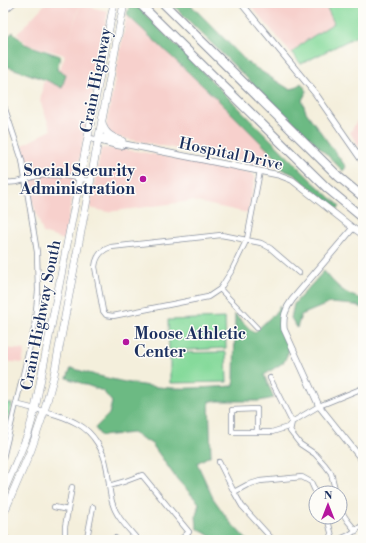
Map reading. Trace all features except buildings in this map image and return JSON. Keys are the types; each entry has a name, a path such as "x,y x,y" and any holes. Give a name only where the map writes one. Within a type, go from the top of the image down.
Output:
{"highway":[{"path":"139,3 327,188 363,218"},
{"path":"163,3 339,177 363,197"}],"main road":[{"name":"Crain Highway","path":"88,138 114,3"},
{"name":"Crain Highway","path":"94,162 124,3"},
{"path":"102,121 102,126 107,134 123,143"},
{"name":"Crain Highway South","path":"3,493 28,434 36,409 88,138"},
{"name":"Crain Highway South","path":"3,515 26,461 44,412 54,375 94,162"}],"street":[{"path":"3,12 14,3"},
{"path":"241,3 316,93 363,162"},
{"path":"3,103 22,160 26,180 37,252 38,300 34,329 3,458"},
{"name":"Hospital Drive","path":"88,138 121,146 123,143 279,175 292,180 363,235"},
{"path":"260,170 247,239 232,270 220,288 208,297 113,316 106,315 103,311 95,266 96,260 105,249 111,247 221,235 247,239 261,243 270,248 299,274"},
{"path":"3,182 16,183 36,176 48,175 81,178 91,181"},
{"path":"353,228 287,306 284,314 284,329 319,406 363,461"},
{"path":"220,288 257,328"},
{"path":"270,378 292,422 290,431 300,444 316,454 331,473 334,485"},
{"path":"257,432 257,409 232,410 232,432 257,432 272,432 288,427 292,422 319,406 363,388"},
{"path":"16,404 36,409 78,424 94,438 104,454 109,486 115,510 120,519 138,540"},
{"path":"219,462 242,506 273,540"},
{"path":"109,486 142,474 189,532 180,540"},
{"path":"234,492 247,485 260,481 302,477 311,482 312,485"},
{"path":"66,540 65,527 72,487"},
{"path":"54,507 68,510"},
{"path":"85,540 88,533 93,507"},
{"path":"348,521 356,531"},
{"path":"329,525 333,540"},
{"path":"338,540 356,531 363,525"},
{"path":"3,537 9,540"}],"shaded area":[{"path":"46,3 80,3 68,43 80,5 108,11 64,240 43,233 33,203 23,145 51,130 40,101 43,83 60,69 65,55 27,44 17,34"},
{"path":"248,3 363,3 363,33 301,64"},
{"path":"127,15 218,100 275,157 274,168 117,137 110,133 106,126"},
{"path":"363,111 363,152 350,133"},
{"path":"105,148 136,151 252,173 255,177 248,213 192,201 108,212 90,208 101,149"},
{"path":"3,348 25,350 22,363 3,361"}],"green space":[{"path":"130,3 134,3 313,182 340,206 338,209 293,174 279,168 275,157 218,100 127,15"},
{"path":"171,3 186,3 193,7 248,63 289,89 295,88 301,83 307,91 302,100 306,112 346,167 343,171 266,97"},
{"path":"328,3 363,3 363,33 301,64 292,53 304,42 334,23 327,8"},
{"path":"13,32 25,44 60,56 57,70 66,74 62,88 46,80 3,65 3,41"},
{"path":"324,271 345,292 363,299 363,308 355,305 330,303 301,315 297,328 291,318 294,304"},
{"path":"280,306 280,330 290,348 284,362 264,375 274,398 259,401 209,401 211,455 197,463 213,498 229,521 247,540 216,540 197,528 196,516 199,503 176,478 152,444 133,433 101,436 95,428 109,414 112,402 103,391 67,378 71,368 120,381 157,387 186,388 234,386 235,314 254,333 274,314"},
{"path":"225,318 226,348 169,351 168,320"},
{"path":"226,352 227,382 170,383 170,353"},
{"path":"3,403 12,404 3,442"}],"place":[{"name":"Social Security Administration","path":"143,179"},
{"name":"Moose Athletic Center","path":"126,342"}]}
